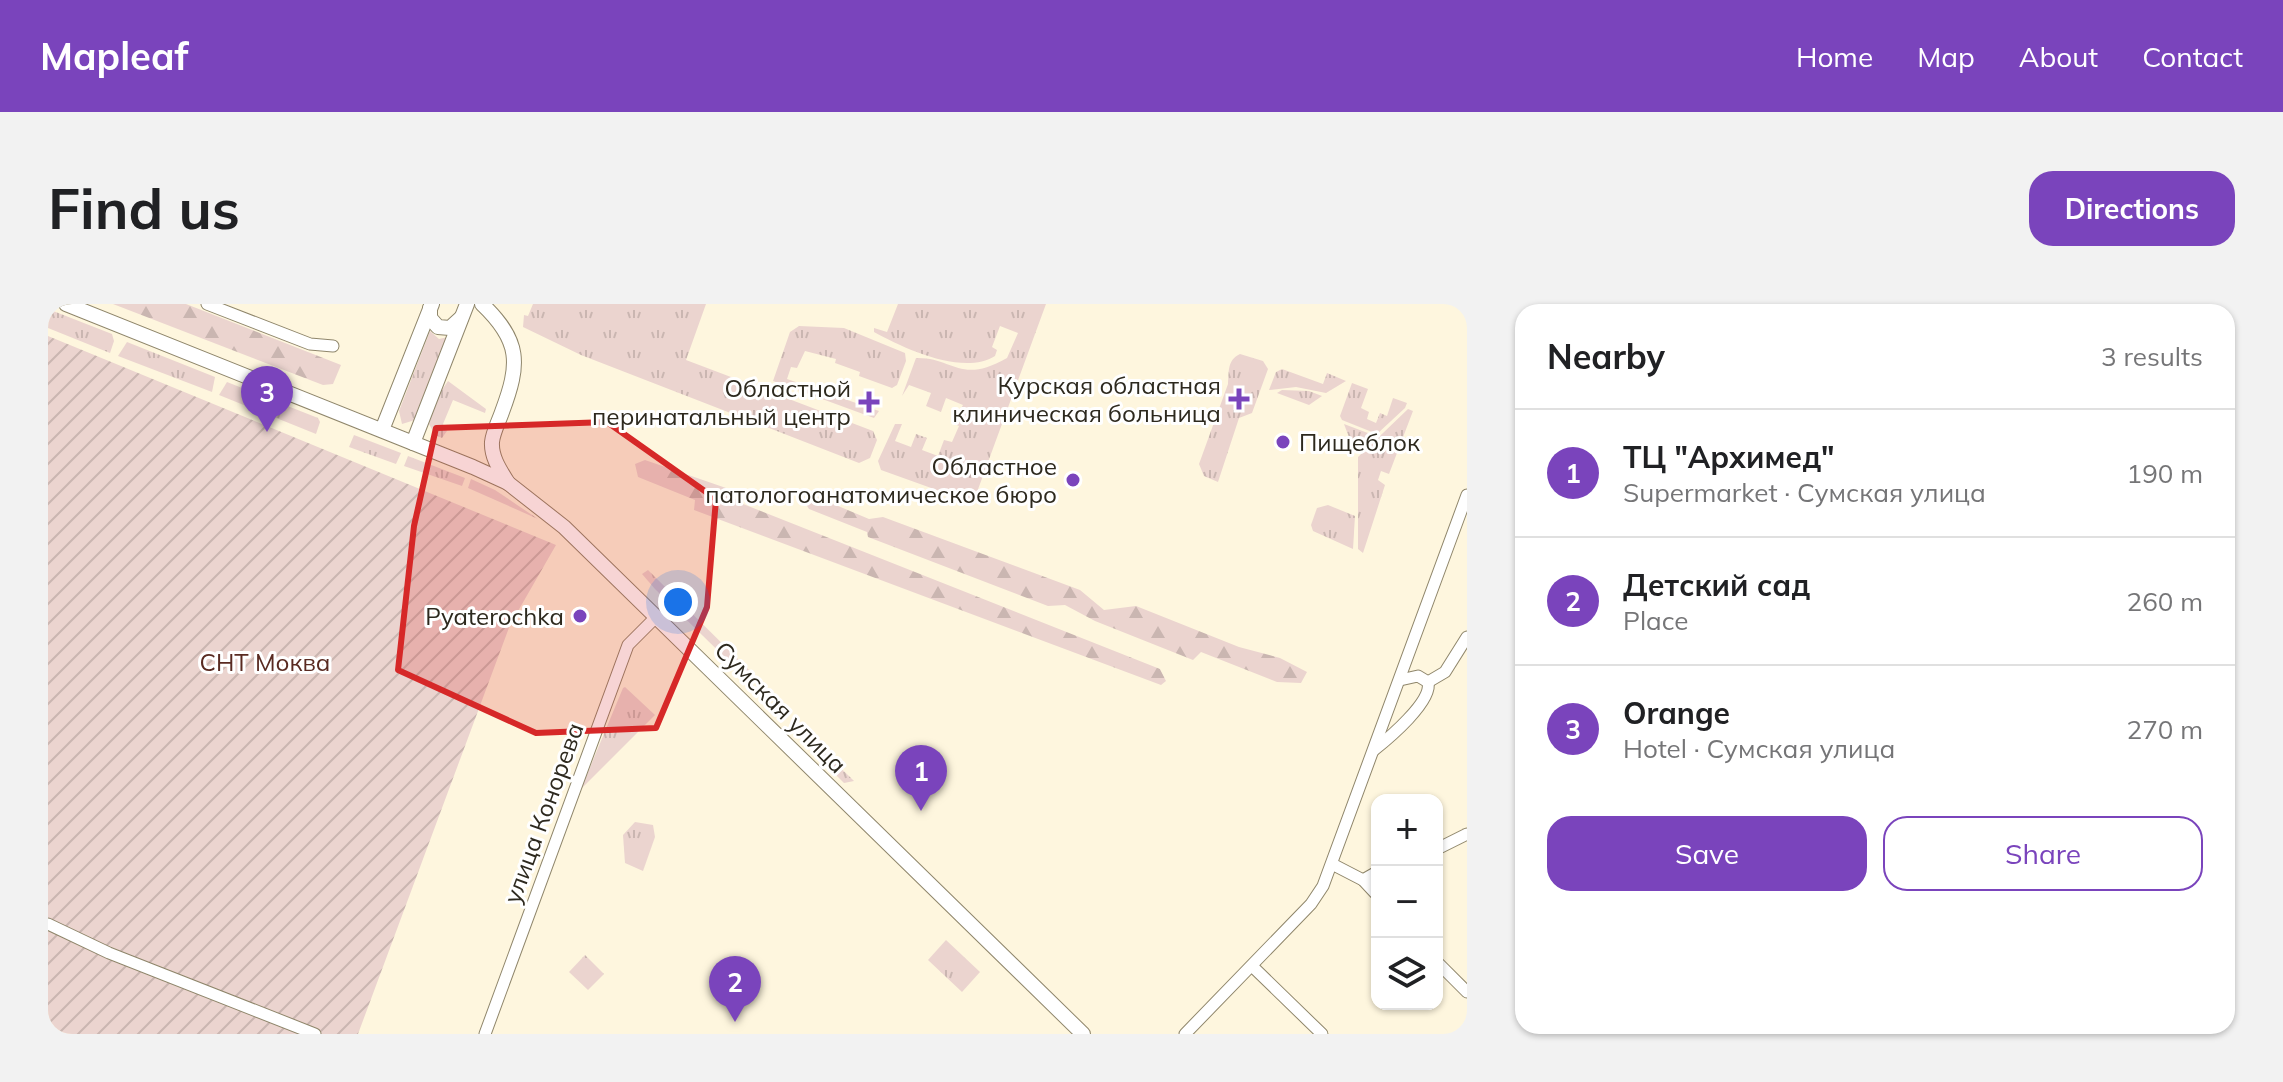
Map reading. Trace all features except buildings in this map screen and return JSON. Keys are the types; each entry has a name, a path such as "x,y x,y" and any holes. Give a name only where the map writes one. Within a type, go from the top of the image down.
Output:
{"main road":[{"name":"Сумская улица","path":"66,304 508,483 550,514 657,616 1083,1034"},
{"path":"482,304 501,322 515,351 514,380 492,441 494,457 508,483"},
{"path":"382,430 431,306"},
{"path":"431,306 430,318 438,327 450,328 464,311"},
{"path":"413,443 464,311"}],"street":[{"path":"207,304 310,344 333,346"},
{"path":"1185,1034 1311,904 1332,864 1467,495"},
{"name":"улица Конорева","path":"485,1034 628,645 657,616"},
{"path":"1428,682 1445,672 1467,637"},
{"path":"1400,680 1418,676 1428,682"},
{"path":"1374,750 1395,733 1426,697 1428,682"},
{"path":"1443,846 1467,834"},
{"path":"1332,864 1363,880 1371,889"},
{"path":"1363,880 1371,875"},
{"path":"48,924 109,953 315,1034"},
{"path":"1252,966 1322,1034"},
{"path":"1443,968 1467,992"}],"highlighted area":[{"path":"607,422 716,499 707,607 656,728 536,733 398,670 414,526 436,428"}],"green space":[{"path":"113,304 186,304 341,365 333,384 323,385"},
{"path":"533,304 706,304 686,360 873,431 877,440 870,458 859,463 581,355 523,327 524,315 528,316"},
{"path":"898,304 1046,304 973,503 881,470 878,461 895,424 902,424 895,441 911,447 916,434 927,438 922,450 938,456 944,440 952,442 959,426 952,423 963,405 946,398 941,412 926,406 931,393 909,385 902,396 916,358 967,370 991,366 1007,358 1018,333 1000,326 992,347 997,350 995,356 982,361 951,362 934,358 874,332 874,328 887,332"},
{"path":"48,309 112,334 114,341 110,353 48,328"},
{"path":"799,326 844,328 905,353 906,361 897,385 892,388 859,376 860,372 835,363 836,359 805,351 797,368 791,367 787,379 879,411 874,418 773,381 790,332"},
{"path":"430,331 439,339 448,337 415,420 402,424 399,411"},
{"name":"СНТ Моква","path":"48,336 556,545 510,625 358,1034 48,1034"},
{"path":"127,342 215,377 212,392 118,356"},
{"path":"1240,354 1263,361 1268,369 1252,413 1239,418 1218,482 1204,476 1199,464 1228,384 1231,363"},
{"path":"1282,369 1323,384 1327,373 1346,381 1326,393 1296,387 1269,390 1276,372"},
{"path":"448,381 486,409 485,413 453,400 443,424 447,431 442,438 435,435 429,424 437,397"},
{"path":"227,382 318,418 320,422 316,434 219,395"},
{"path":"1352,383 1368,389 1361,408 1369,412 1367,419 1376,423 1380,413 1387,416 1393,398 1407,403 1405,408 1377,434 1342,420 1340,416"},
{"path":"1282,390 1309,391 1322,396 1309,405 1277,393"},
{"path":"1408,409 1413,411 1389,474 1381,471 1378,480 1385,485 1363,553 1358,549 1358,457"},
{"path":"1344,424 1373,435 1374,438 1355,453"},
{"path":"354,435 401,453 396,464 349,447"},
{"path":"408,456 465,478 462,486 404,466"},
{"path":"645,460 726,488 738,502 1160,669 1166,681 1161,685 694,510 695,500 638,477 635,464"},
{"path":"471,479 495,490 538,519 468,488"},
{"path":"812,495 869,519 883,517 1080,590 1104,610 1136,606 1239,647 1280,658 1307,672 1301,683 1277,682 1201,652 1193,660 1095,621 1065,605 1048,606 868,537 867,532 809,509 804,501"},
{"path":"1328,505 1355,516 1353,549 1313,531 1311,525 1317,508"},
{"path":"648,570 752,673 747,679 655,589 642,574"},
{"path":"623,688 655,715 581,789"},
{"path":"814,742 854,781 844,783 812,751 810,747"},
{"path":"635,822 653,825 655,837 643,871 625,863 623,835"},
{"path":"946,940 980,972 962,992 928,960"},
{"path":"585,955 604,974 588,990 569,972"}],"place":[{"name":"Курская областная клиническая больница","path":"1239,399"},
{"name":"Областной перинатальный центр","path":"869,402"},
{"name":"Orange","path":"267,432"},
{"name":"Пищеблок","path":"1283,442"},
{"name":"Областное патологоанатомическое бюро","path":"1073,480"},
{"name":"Pyaterochka","path":"580,616"},
{"name":"ТЦ \"Архимед\"","path":"921,811"},
{"name":"Детский сад","path":"735,1022"}]}
